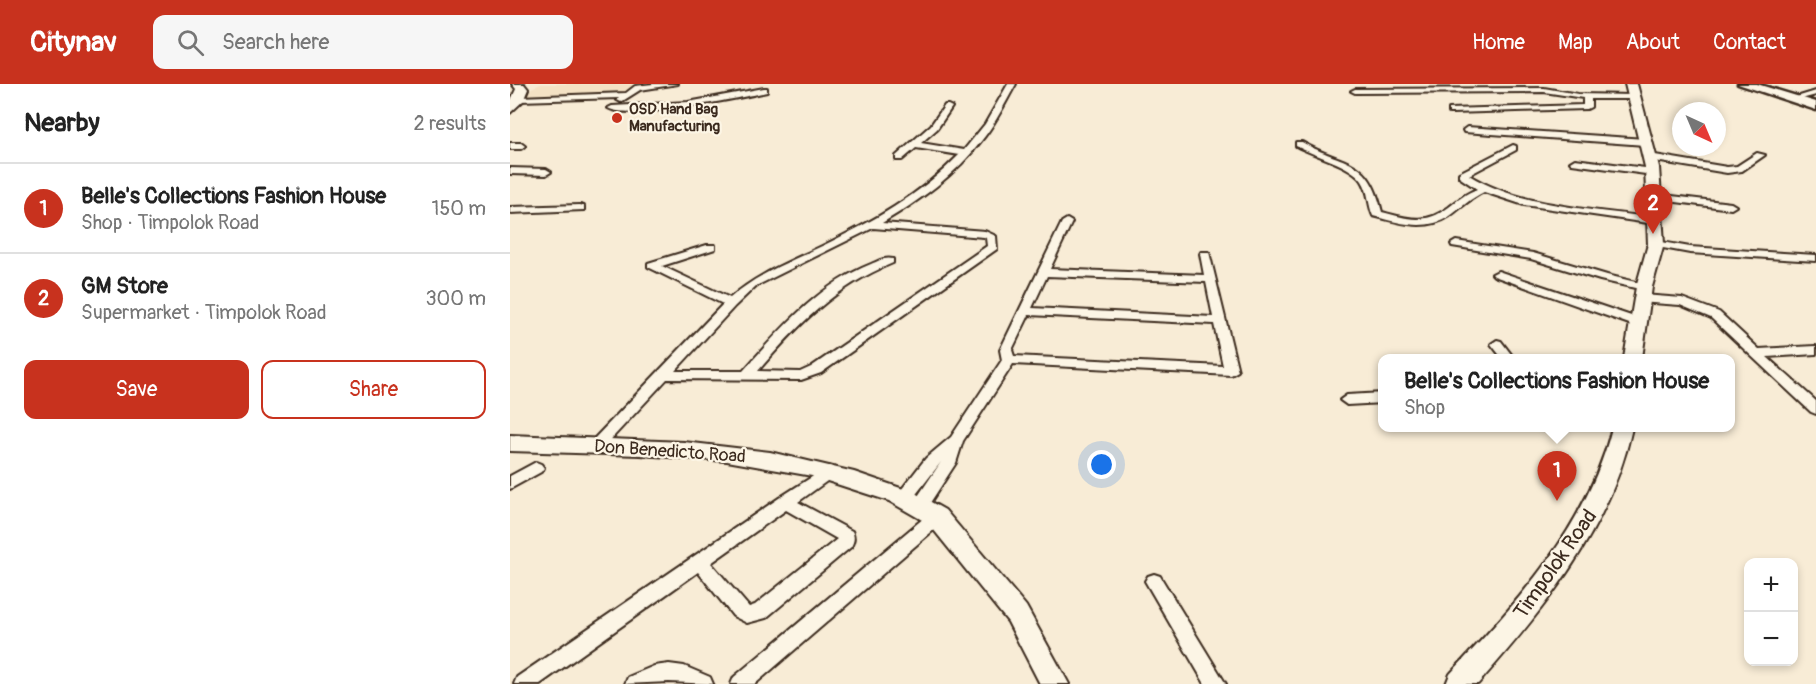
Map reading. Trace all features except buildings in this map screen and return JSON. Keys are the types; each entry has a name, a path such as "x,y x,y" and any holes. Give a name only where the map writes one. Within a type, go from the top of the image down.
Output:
{"main road":[{"path":"1744,84 1816,106"}],"street":[{"path":"510,109 519,99 522,89 518,84"},
{"path":"674,84 642,87 627,95 612,108 666,107 721,101 764,90"},
{"path":"596,446 731,303 752,284 871,225 911,202 966,153 985,131 1012,84"},
{"path":"1355,91 1544,90 1587,96 1632,90 1651,164 1655,197 1656,244 1644,293 1634,354"},
{"path":"1794,99 1816,93"},
{"path":"519,99 627,95"},
{"path":"1452,111 1587,107 1587,96"},
{"path":"899,158 915,145 948,107"},
{"path":"1467,130 1645,142"},
{"path":"1299,144 1313,152 1360,170 1369,181 1377,213 1389,217 1415,221 1435,220 1484,189"},
{"path":"915,145 966,153"},
{"path":"510,146 521,146"},
{"path":"1513,148 1462,175 1484,189 1524,202 1655,221"},
{"path":"1575,162 1739,170 1760,155"},
{"path":"510,171 546,172"},
{"path":"1655,197 1731,206"},
{"path":"510,210 580,208"},
{"path":"1009,360 1006,350 1066,222"},
{"path":"663,375 801,376 816,370 993,247 991,236 985,234 871,225"},
{"path":"1456,244 1533,256 1715,315 1816,409"},
{"path":"1656,244 1690,250 1816,258"},
{"path":"711,247 652,265 731,303"},
{"path":"1009,360 1231,371 1205,254"},
{"path":"747,375 807,308 863,271 889,261"},
{"path":"1043,272 1211,279"},
{"path":"1498,274 1638,323"},
{"path":"1026,311 1220,321"},
{"path":"1497,344 1505,354"},
{"path":"1755,353 1816,350"},
{"path":"741,684 920,507 948,463 956,440 1009,360"},
{"path":"1347,400 1378,398"},
{"name":"Timpolok Road","path":"1460,684 1516,622 1583,528 1604,490 1616,458 1621,432"},
{"name":"Don Benedicto Road","path":"510,444 737,453 828,472 920,507"},
{"path":"510,483 536,468"},
{"path":"524,684 828,472"},
{"path":"700,562 739,610 747,615 760,612 845,542 846,536 785,502"},
{"path":"920,507 1017,614 1055,684"},
{"path":"1154,581 1216,684"},
{"path":"635,684 652,675 667,672 682,673 703,684"}],"shaded area":[{"path":"541,84 639,84 626,94 526,98 531,88"}],"place":[{"name":"OSD Hand Bag Manufacturing","path":"617,118"},
{"name":"GM Store","path":"1653,234"},
{"name":"Belle's Collections Fashion House","path":"1557,501"}]}
